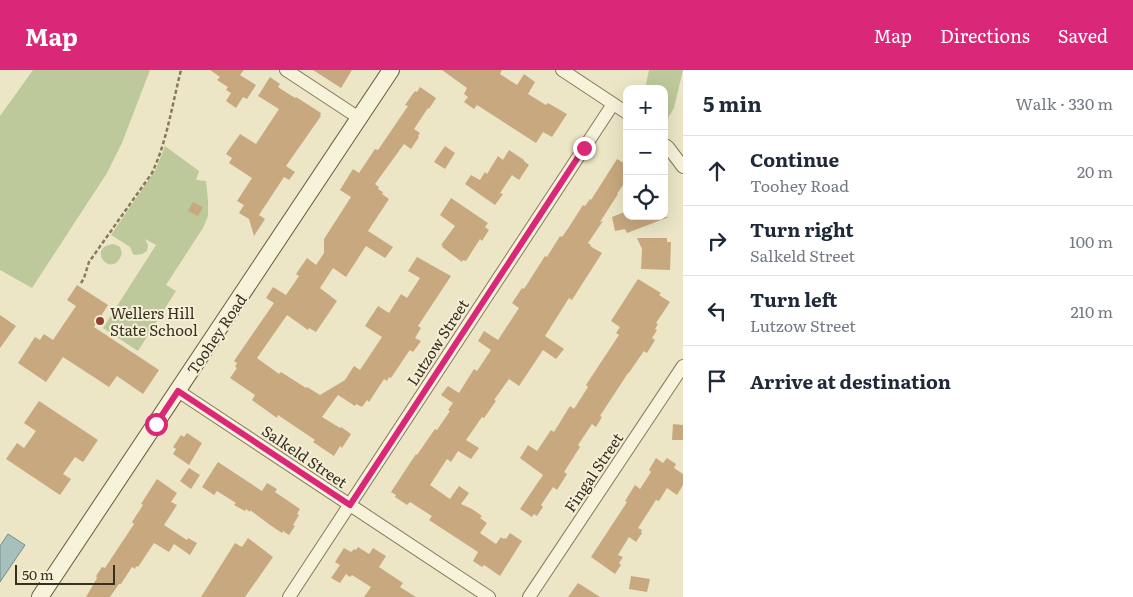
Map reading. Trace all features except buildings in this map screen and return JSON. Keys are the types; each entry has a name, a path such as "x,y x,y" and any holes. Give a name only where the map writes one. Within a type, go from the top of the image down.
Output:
{"main road":[{"name":"Toohey Road","path":"40,597 391,70"}],"street":[{"path":"286,70 359,118"},
{"path":"562,70 623,111"},
{"name":"Lutzow Street","path":"288,597 613,104"},
{"path":"668,148 683,167"},
{"name":"Fingal Street","path":"530,597 683,366"},
{"name":"Salkeld Street","path":"178,391 489,597"}],"path":[{"path":"81,283 89,262 152,174 163,145 181,70"}],"green space":[{"path":"33,70 150,70 122,143 107,173 32,288 0,270 0,116"},
{"path":"649,70 683,70 674,108 668,118 668,85 646,85"},
{"path":"165,146 199,171 196,180 206,181 208,216 203,228 166,285 176,291 138,351 103,328 156,245 145,239 148,245 147,251 135,255 130,247 111,235 156,169"},
{"path":"114,244 120,247 122,253 118,261 108,264 103,260 101,251 105,246"}],"water":[{"path":"8,534 25,545 0,582 0,546"}],"place":[{"name":"Wellers Hill State School","path":"100,321"}],"route":[{"path":"156,424 178,391 350,505 584,148"}]}
